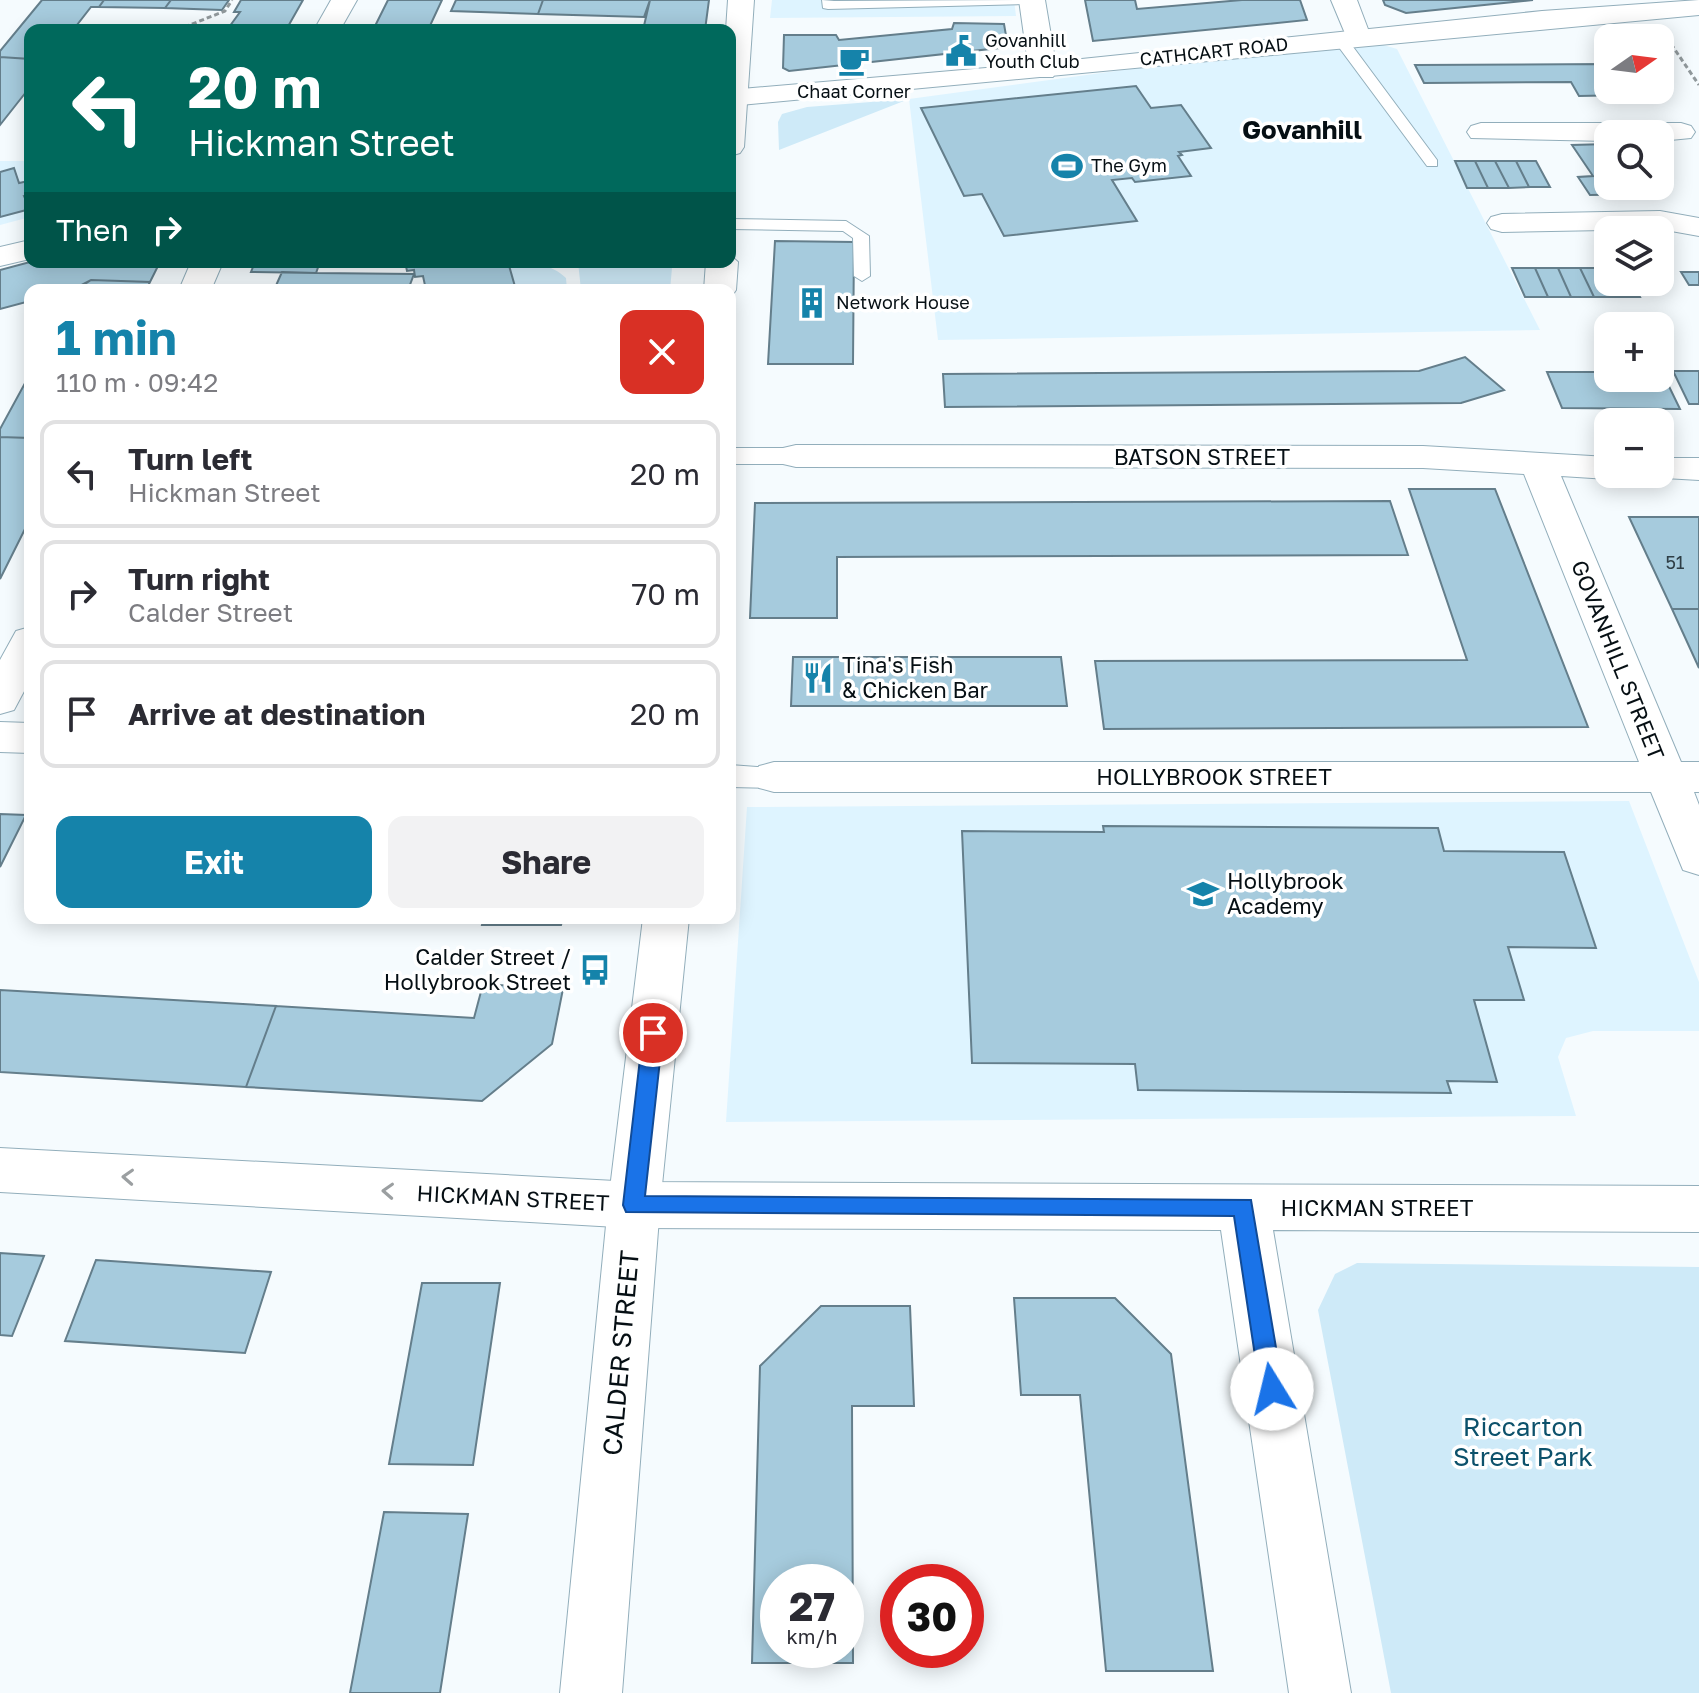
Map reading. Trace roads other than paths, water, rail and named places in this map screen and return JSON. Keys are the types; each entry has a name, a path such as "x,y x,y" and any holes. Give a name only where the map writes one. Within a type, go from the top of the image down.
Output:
{"street":[{"path":"330,24 344,0"},
{"path":"736,54 741,0"},
{"path":"1032,0 1043,71"},
{"path":"1344,0 1349,38"},
{"name":"CATHCART ROAD","path":"736,97 1043,71 1644,5 1699,7"},
{"path":"1662,105 1698,155"},
{"path":"1481,132 1681,132"},
{"path":"1674,219 1696,217"},
{"path":"1502,223 1594,225"},
{"path":"0,257 24,251"},
{"path":"736,456 796,456"},
{"name":"BATSON STREET","path":"796,456 1423,457 1594,467"},
{"name":"GOVANHILL STREET","path":"1538,463 1682,777 1699,858"},
{"path":"1674,469 1699,469"},
{"path":"0,700 24,652"},
{"path":"0,737 24,738"},
{"name":"HOLLYBROOK STREET","path":"736,776 1682,777"},
{"name":"CALDER STREET","path":"591,1693 634,1205 665,924"},
{"name":"HICKMAN STREET","path":"0,1170 634,1205 1699,1209"},
{"path":"1243,1207 1320,1693"}],"lane":[{"path":"828,0 828,5 1024,0"},
{"path":"1349,38 1432,163"},
{"path":"736,224 846,226 861,236 862,276"}],"place":[{"name":"Govanhill Youth Club","path":"961,51"},
{"name":"Chaat Corner","path":"854,61"},
{"name":"The Gym","path":"1067,166"},
{"name":"Network House","path":"812,303"},
{"name":"Tina's Fish & Chicken Bar","path":"818,678"},
{"name":"Hollybrook Academy","path":"1203,894"},
{"name":"Calder Street / Hollybrook Street","path":"595,970"}],"district":[{"name":"Govanhill","path":"1302,130"}],"park label":[{"name":"Riccarton Street Park","path":"1523,1442"}]}
